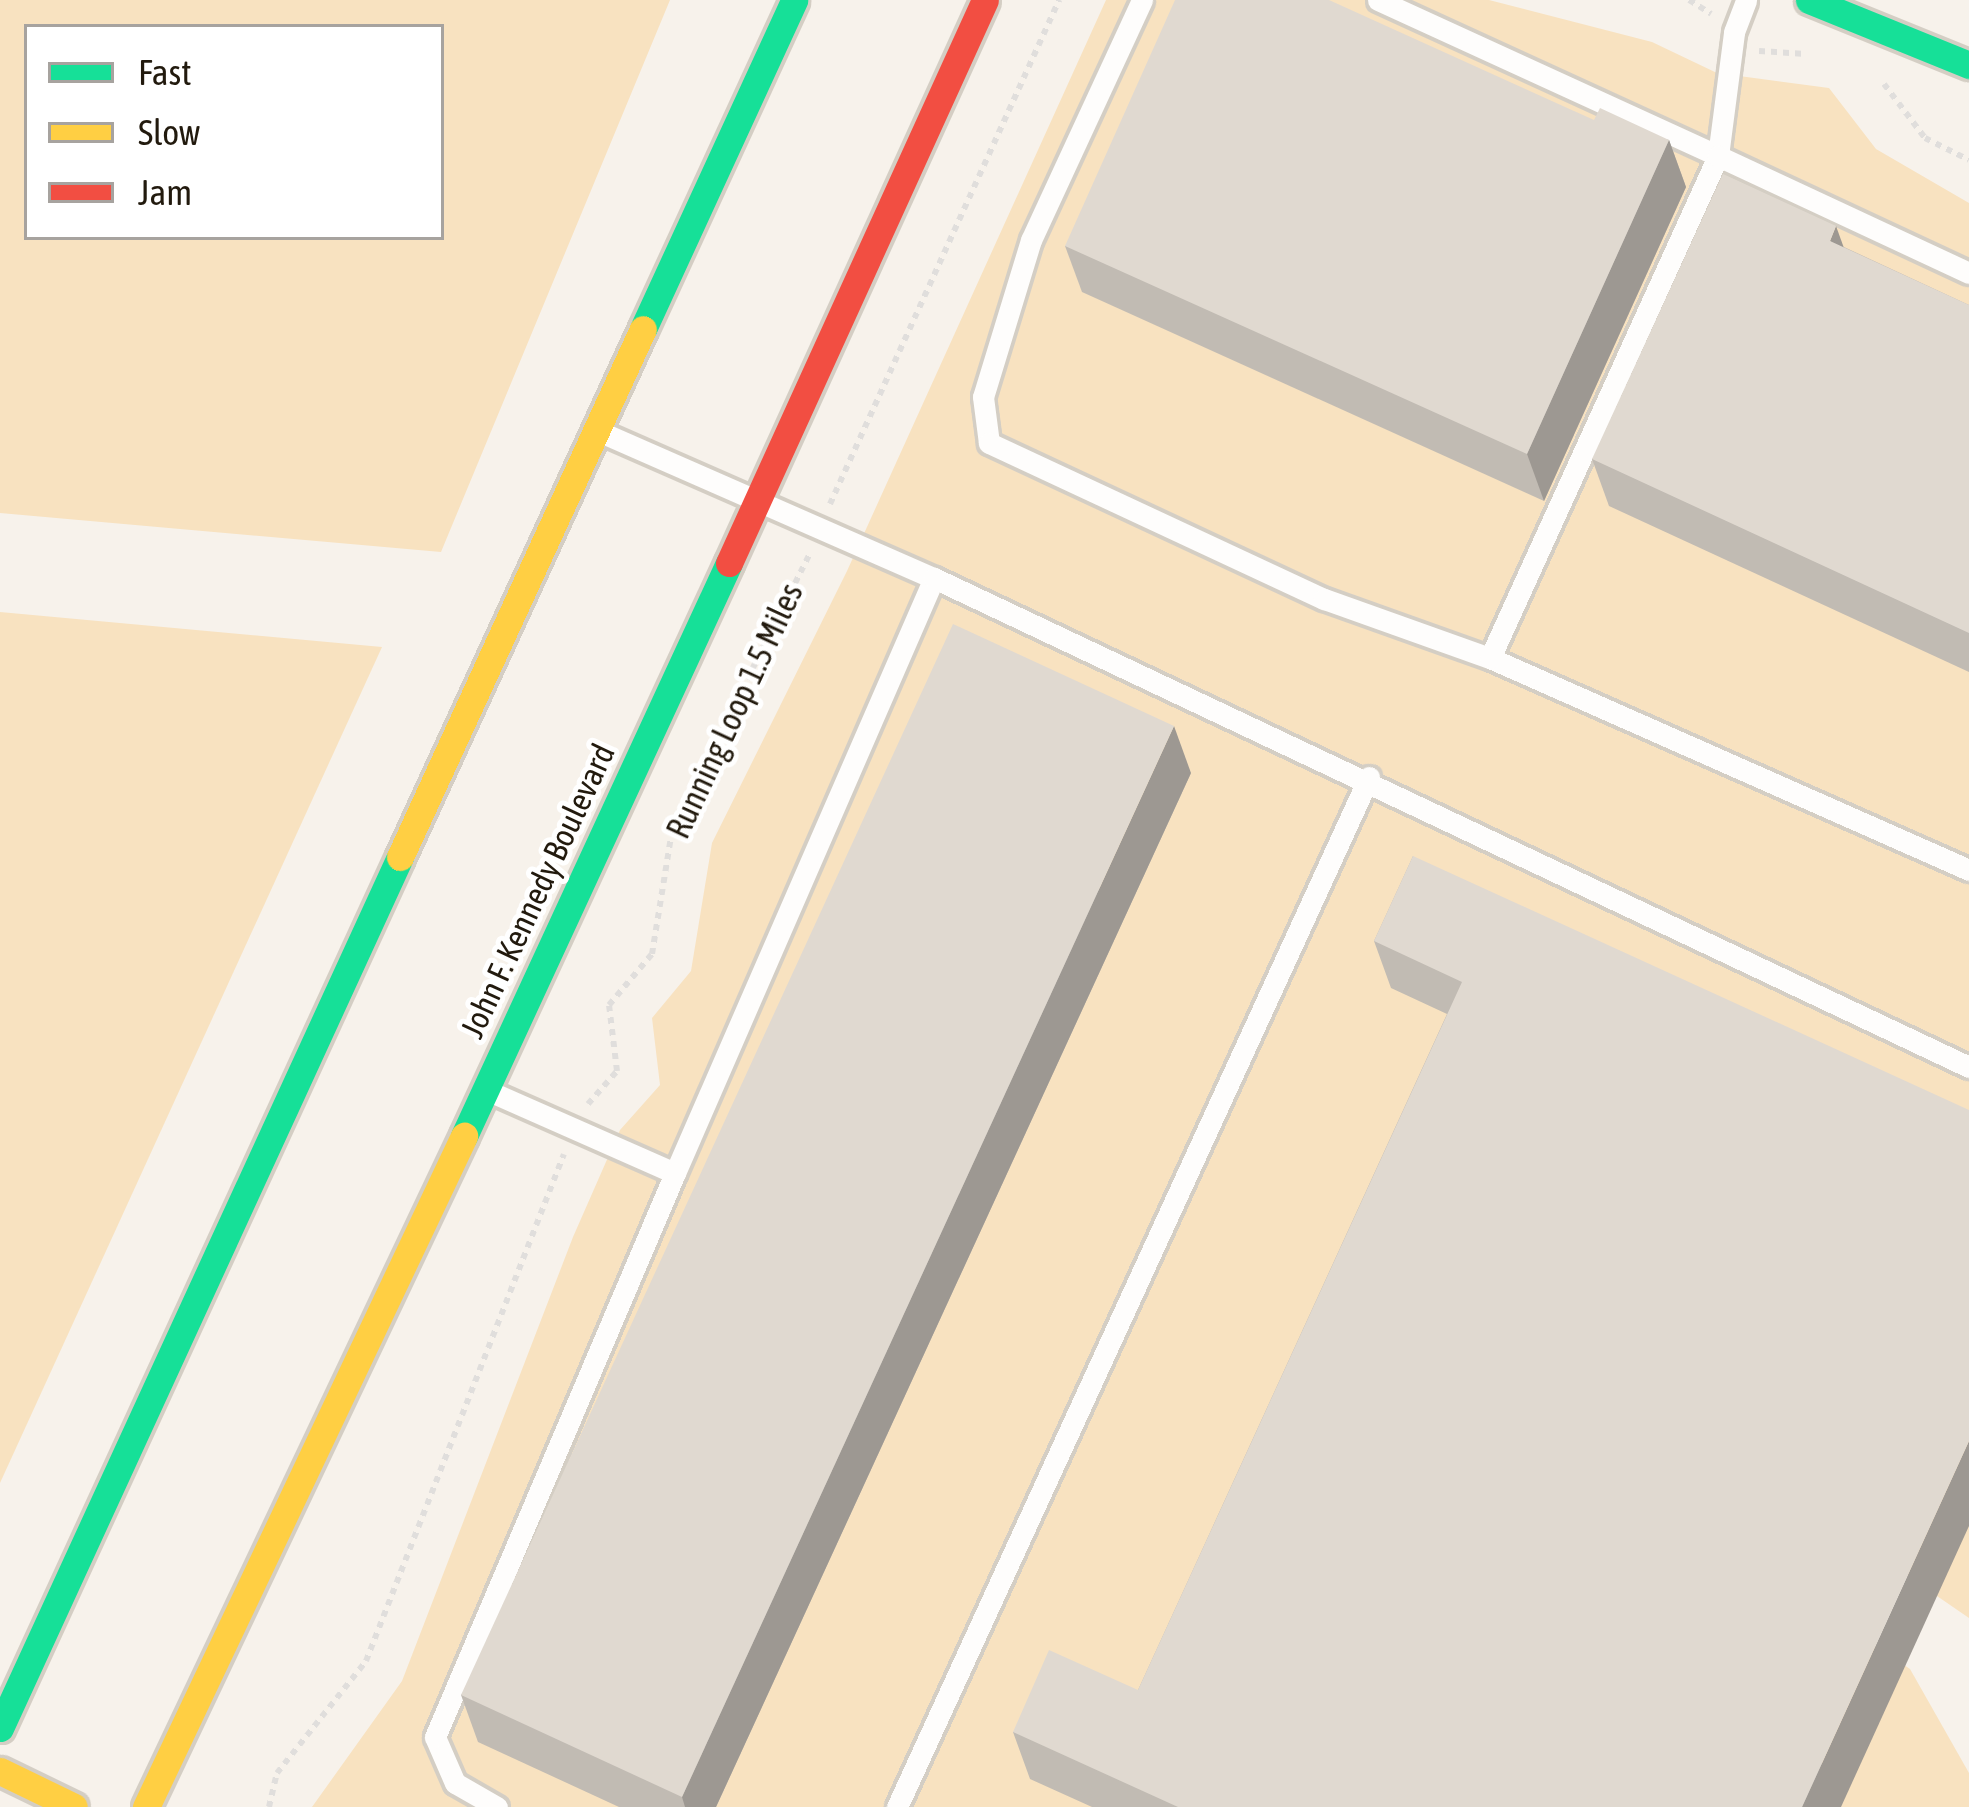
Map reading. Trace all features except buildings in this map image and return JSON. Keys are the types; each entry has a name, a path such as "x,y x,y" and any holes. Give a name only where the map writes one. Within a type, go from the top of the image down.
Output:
{"main road":[{"path":"0,1728 794,0"},
{"name":"John F. Kennedy Boulevard","path":"146,1807 485,1090 985,0"},
{"path":"1809,0 1969,65"},
{"path":"0,1771 74,1807"}],"lane":[{"path":"1142,0 1031,240 983,397 989,443 1324,599 1490,658 1969,870"},
{"path":"1378,0 1969,273"},
{"path":"1490,658 1718,155 1734,32 1746,0"},
{"path":"597,430 1369,777 1969,1067"},
{"path":"496,1807 455,1783 435,1737 934,578"},
{"path":"897,1807 1369,777"},
{"path":"485,1090 675,1173"}],"path":[{"name":"Running Loop 1.5 Miles","path":"269,1807 277,1773 366,1661 575,1129 617,1071 609,1005 652,954 672,830 819,530 1059,0"},
{"path":"1689,0 1754,50 1818,56"},
{"path":"1882,81 1925,138 1969,160"}],"shaded area":[{"path":"0,0 670,0 441,552 0,513"},
{"path":"1106,0 1489,0 1652,42 1717,73 1829,88 1876,149 1969,203 1969,1618 1854,1539 1582,1807 312,1807 402,1681 573,1237 620,1130 660,1085 652,1018 691,971 712,843 847,571"},
{"path":"0,612 382,647 0,1483"},
{"path":"1827,1613 1910,1669 1969,1773 1969,1807 1662,1807"}],"traffic: fast":[{"path":"643,329 794,0"},
{"path":"1809,0 1969,65"},
{"path":"464,1136 729,563"},
{"path":"0,1728 400,857"}],"traffic: slow":[{"path":"400,857 643,329"},
{"path":"146,1807 464,1136"},
{"path":"0,1771 74,1807"}],"traffic: jam":[{"path":"729,563 985,0"}]}
